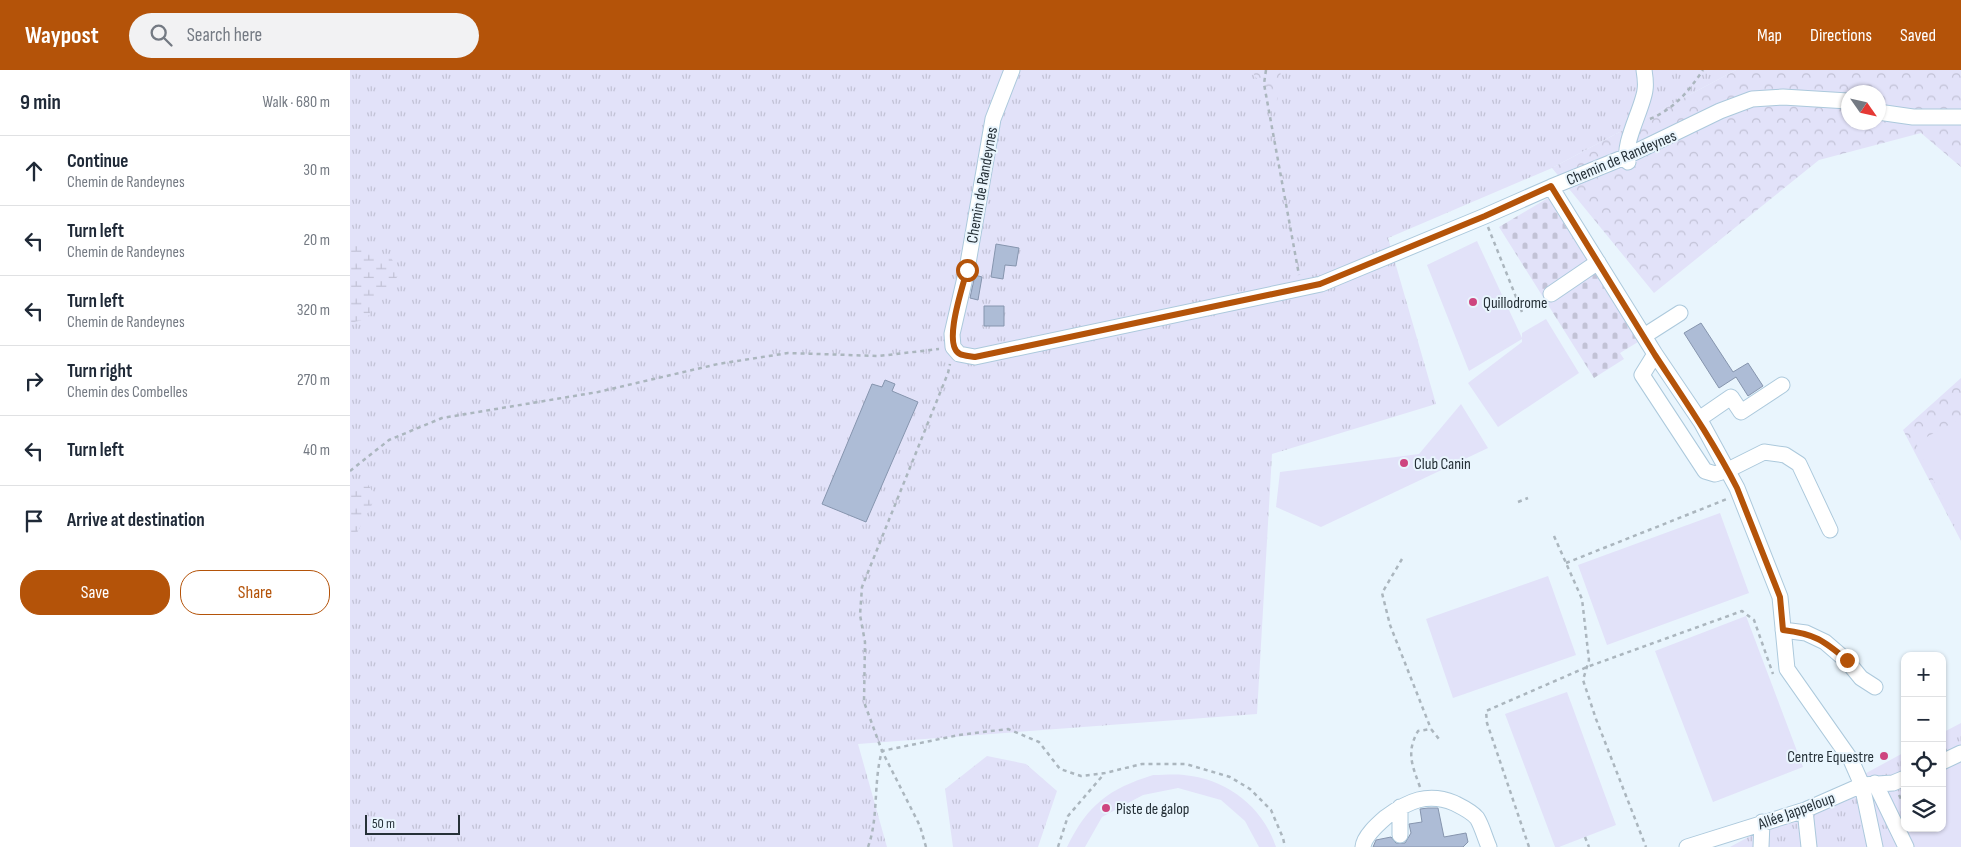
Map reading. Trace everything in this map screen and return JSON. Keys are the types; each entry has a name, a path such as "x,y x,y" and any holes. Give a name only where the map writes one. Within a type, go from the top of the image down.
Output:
{"street":[{"name":"Chemin de Randeynes","path":"1012,70 992,119 967,270 952,334 953,347 959,354 975,357 1320,284 1485,216 1551,186 1627,160 1720,111 1752,99 1783,97 1841,101"},
{"path":"1627,160 1633,127 1646,90 1644,70"},
{"path":"1886,113 1913,117 1961,117"},
{"path":"1551,186 1655,354 1699,419 1728,470 1740,494 1780,597 1787,669 1869,784 1906,847"},
{"path":"1551,294 1598,262"},
{"path":"1644,336 1680,313"},
{"path":"1655,354 1646,365 1642,375 1705,471 1715,474 1728,470 1764,452 1785,455 1799,464 1830,530"},
{"path":"1699,419 1731,397 1741,412 1782,385"},
{"path":"1783,630 1806,633 1825,642 1847,660 1861,678 1875,687"},
{"path":"1946,760 1961,753"},
{"name":"Allée Jappeloup","path":"1687,847 1805,810 1869,784 1893,783 1901,780"},
{"path":"1869,784 1875,847"},
{"path":"1362,847 1373,830 1400,807 1424,798 1435,797 1464,807 1477,819 1489,847"},
{"path":"1400,807 1400,835"},
{"path":"1805,810 1808,847"},
{"path":"1761,847 1762,822"}],"path":[{"path":"1266,70 1264,84 1302,288"},
{"path":"1633,127 1665,113 1691,90 1703,70"},
{"path":"1485,216 1489,231 1522,312"},
{"path":"350,471 389,440 442,418 598,392 718,364 788,353 879,356 953,347 948,373 862,587 860,615 865,642 864,702 882,751 920,826 926,847"},
{"path":"1566,563 1740,494"},
{"path":"1518,502 1528,498"},
{"path":"1554,536 1582,598 1589,660 1583,680 1596,719 1646,847"},
{"path":"1402,559 1382,592 1390,625 1431,728 1440,739"},
{"path":"1530,847 1487,723 1486,711 1587,667 1742,611 1754,620 1773,674 1783,680 1793,678"},
{"path":"1424,798 1410,758 1411,743 1418,731 1431,728"},
{"path":"882,751 959,735 1008,729 1039,742 1060,769 1081,776 1105,773 1142,764 1186,764 1230,777 1250,789 1271,810 1285,847"},
{"path":"868,847 882,751"},
{"path":"1058,847 1068,816 1105,773"},
{"path":"1585,837 1589,847"}],"green space":[{"path":"350,70 1736,70 1552,168 1388,238 1436,404 1272,454 1257,714 858,744 887,847 350,847"},
{"path":"1255,70 1281,70 1277,102 1254,75"},
{"path":"1736,70 1961,70 1961,167 1921,133 1819,160 1654,293 1552,168"},
{"path":"1548,198 1638,342 1620,353 1624,359 1594,378 1499,227"},
{"path":"1477,241 1522,338 1522,333 1546,319 1579,373 1498,427 1468,383 1522,342 1522,339 1469,371 1427,265"},
{"path":"350,244 391,257 399,275 375,301 367,319 350,323"},
{"path":"1961,378 1961,541 1903,430"},
{"name":"Club Canin","path":"1461,404 1488,448 1321,527 1276,507 1280,472 1419,454"},
{"path":"1961,418 1961,539 1916,443"},
{"path":"367,483 376,497 350,546 350,495"},
{"path":"1720,513 1749,593 1607,645 1578,565"},
{"path":"1548,576 1576,655 1453,698 1426,619"},
{"path":"1746,616 1803,767 1713,802 1655,651"},
{"path":"1567,692 1616,825 1555,847 1505,714"},
{"path":"1961,723 1961,847 1730,847 1901,754 1901,832 1946,832 1946,731"},
{"path":"987,756 1026,764 1057,791 1038,847 953,847 945,789"},
{"path":"1961,761 1961,847 1915,847 1908,832 1946,832 1946,769"},
{"name":"Piste de galop","path":"1153,775 1180,775 1200,778 1215,782 1229,789 1253,808 1262,819 1276,847 1259,847 1245,821 1221,800 1178,788 1143,795 1102,817 1085,847 1067,847 1083,820 1101,800 1124,786"}],"building":[{"path":"996,244 1019,248 1016,266 1005,265 1003,279 991,277"},
{"path":"975,275 982,277 978,300 970,298"},
{"path":"984,306 1004,306 1004,326 984,326"},
{"path":"1701,323 1733,372 1748,363 1763,386 1748,396 1736,377 1719,388 1684,333"},
{"path":"885,380 895,384 892,391 918,402 866,522 822,504 872,384 882,387"},
{"path":"1438,808 1444,837 1466,833 1468,842 1463,847 1373,847 1376,840 1391,837 1396,843 1405,843 1411,833 1409,824 1422,822 1420,809"}],"place":[{"name":"Quillodrome","path":"1473,302"},
{"name":"Club Canin","path":"1404,463"},
{"name":"Centre Equestre","path":"1884,756"},
{"name":"Piste de galop","path":"1106,808"}],"route":[{"path":"967,270 952,334 953,347 959,354 975,357 1007,352 1068,337 1214,308 1320,284 1485,216 1551,186 1655,354 1701,422 1728,470 1737,488 1780,597 1783,630 1806,633 1825,642 1847,660"}]}
